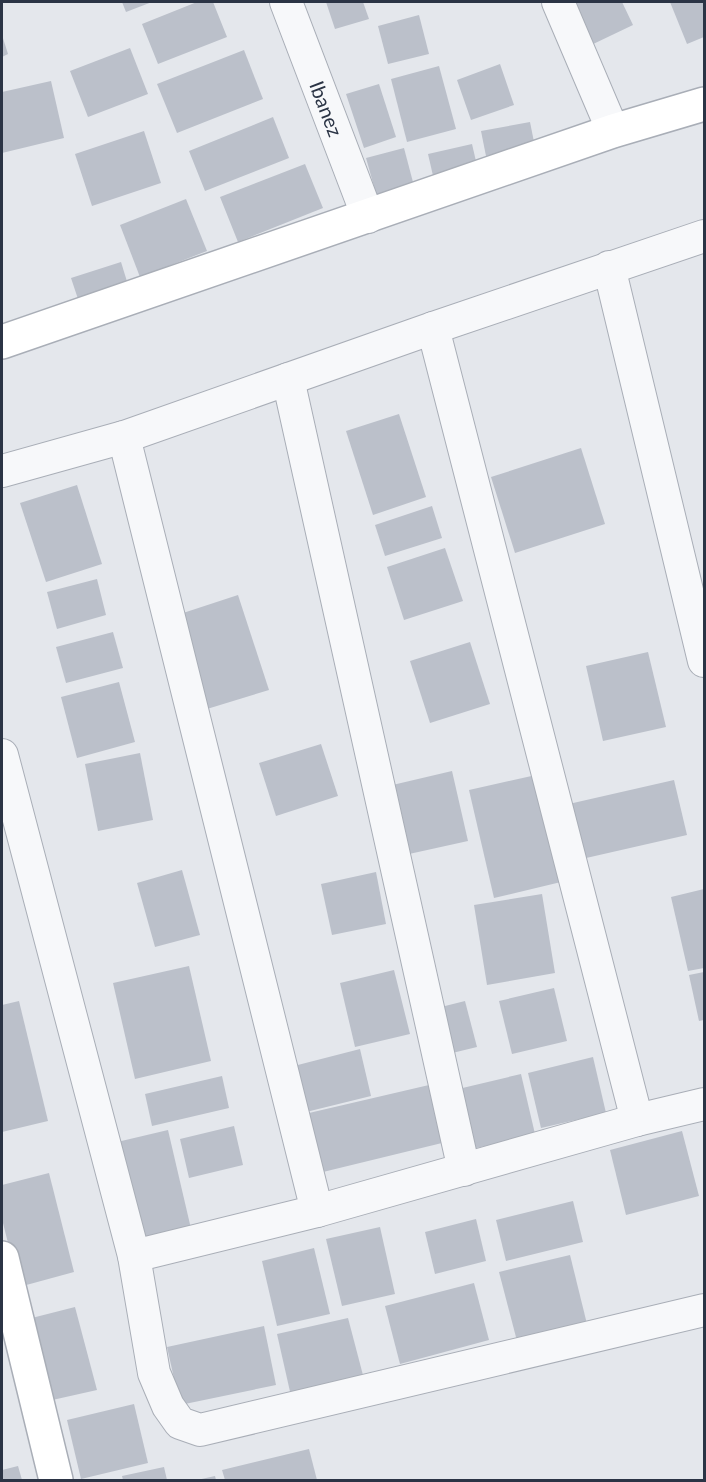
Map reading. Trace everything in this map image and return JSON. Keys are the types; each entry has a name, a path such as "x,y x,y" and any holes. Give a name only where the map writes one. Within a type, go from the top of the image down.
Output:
{"street":[{"name":"Ibanez","path":"286,2 368,217"},
{"path":"558,2 613,131"},
{"path":"2,342 613,131 705,104"},
{"path":"2,471 124,437 609,267 705,236"},
{"path":"609,267 705,661"},
{"path":"433,328 637,1120"},
{"path":"288,379 464,1170"},
{"path":"124,437 317,1211"},
{"path":"2,755 134,1256 154,1373 168,1406 180,1423 200,1430 705,1310"},
{"path":"134,1256 317,1211 637,1120 705,1104"},
{"path":"2,1258 56,1480"}],"building":[{"path":"122,2 152,2 126,12"},
{"path":"197,2 213,2 227,37 158,64 142,24"},
{"path":"326,2 363,2 369,19 335,29"},
{"path":"568,2 622,2 633,25 589,46"},
{"path":"670,2 704,2 704,37 687,44"},
{"path":"419,15 429,54 388,64 378,26"},
{"path":"2,35 8,54 2,57"},
{"path":"130,48 148,94 88,117 70,71"},
{"path":"244,50 263,99 177,133 157,84"},
{"path":"500,64 514,105 471,120 457,80"},
{"path":"439,66 456,129 407,142 391,79"},
{"path":"51,81 64,138 2,153 2,92"},
{"path":"379,84 396,137 364,148 346,94"},
{"path":"273,117 289,158 205,191 189,151"},
{"path":"530,122 535,147 486,156 481,131"},
{"path":"144,131 161,183 92,206 75,154"},
{"path":"472,144 478,170 434,180 428,154"},
{"path":"404,148 414,186 377,197 366,158"},
{"path":"305,164 323,208 238,242 220,197"},
{"path":"186,199 207,251 140,277 120,225"},
{"path":"121,262 129,288 80,305 71,278"},
{"path":"399,414 426,497 373,515 346,431"},
{"path":"581,448 605,524 515,553 491,477"},
{"path":"77,485 102,564 46,582 20,503"},
{"path":"432,506 442,538 385,556 375,525"},
{"path":"445,548 463,601 404,620 387,567"},
{"path":"97,579 106,615 57,629 47,592"},
{"path":"238,595 269,690 207,709 177,615"},
{"path":"113,632 123,668 66,683 56,647"},
{"path":"470,642 490,704 430,723 410,661"},
{"path":"648,652 666,727 603,741 586,666"},
{"path":"119,682 135,742 77,758 61,697"},
{"path":"321,744 338,796 276,816 259,763"},
{"path":"140,753 153,820 98,831 85,764"},
{"path":"452,771 468,841 400,856 384,787"},
{"path":"536,775 561,882 494,898 469,790"},
{"path":"674,780 687,835 573,861 560,806"},
{"path":"182,870 200,935 155,947 137,883"},
{"path":"376,872 386,924 332,935 321,884"},
{"path":"704,889 704,968 688,971 671,897"},
{"path":"542,894 555,973 487,985 474,905"},
{"path":"189,966 211,1061 135,1079 113,983"},
{"path":"394,970 410,1034 355,1047 340,983"},
{"path":"704,972 704,1020 699,1021 689,975"},
{"path":"554,988 567,1041 512,1054 499,1001"},
{"path":"19,1001 48,1121 2,1132 2,1005"},
{"path":"465,1001 477,1047 444,1055 433,1009"},
{"path":"360,1049 371,1096 302,1113 290,1067"},
{"path":"593,1057 606,1113 541,1128 528,1073"},
{"path":"521,1074 535,1134 468,1150 454,1090"},
{"path":"222,1076 229,1108 152,1126 145,1094"},
{"path":"429,1085 442,1143 323,1172 309,1113"},
{"path":"234,1126 243,1165 189,1178 180,1139"},
{"path":"168,1130 192,1233 136,1245 113,1143"},
{"path":"682,1131 699,1196 626,1215 610,1150"},
{"path":"49,1173 74,1272 19,1287 2,1219 2,1185"},
{"path":"573,1201 583,1242 506,1261 496,1220"},
{"path":"476,1219 486,1261 435,1274 425,1232"},
{"path":"380,1227 395,1294 342,1306 326,1239"},
{"path":"314,1248 330,1314 277,1326 262,1261"},
{"path":"570,1255 587,1324 517,1341 499,1272"},
{"path":"474,1283 489,1340 400,1364 385,1306"},
{"path":"75,1307 97,1390 39,1403 20,1321"},
{"path":"348,1318 364,1379 291,1396 277,1334"},
{"path":"264,1326 276,1385 180,1405 167,1347"},
{"path":"134,1404 148,1463 81,1479 67,1420"},
{"path":"309,1449 317,1480 225,1480 222,1470"},
{"path":"18,1466 22,1480 2,1480 2,1470"},
{"path":"164,1467 167,1480 123,1480 122,1476"},
{"path":"215,1476 216,1480 197,1480"}]}
